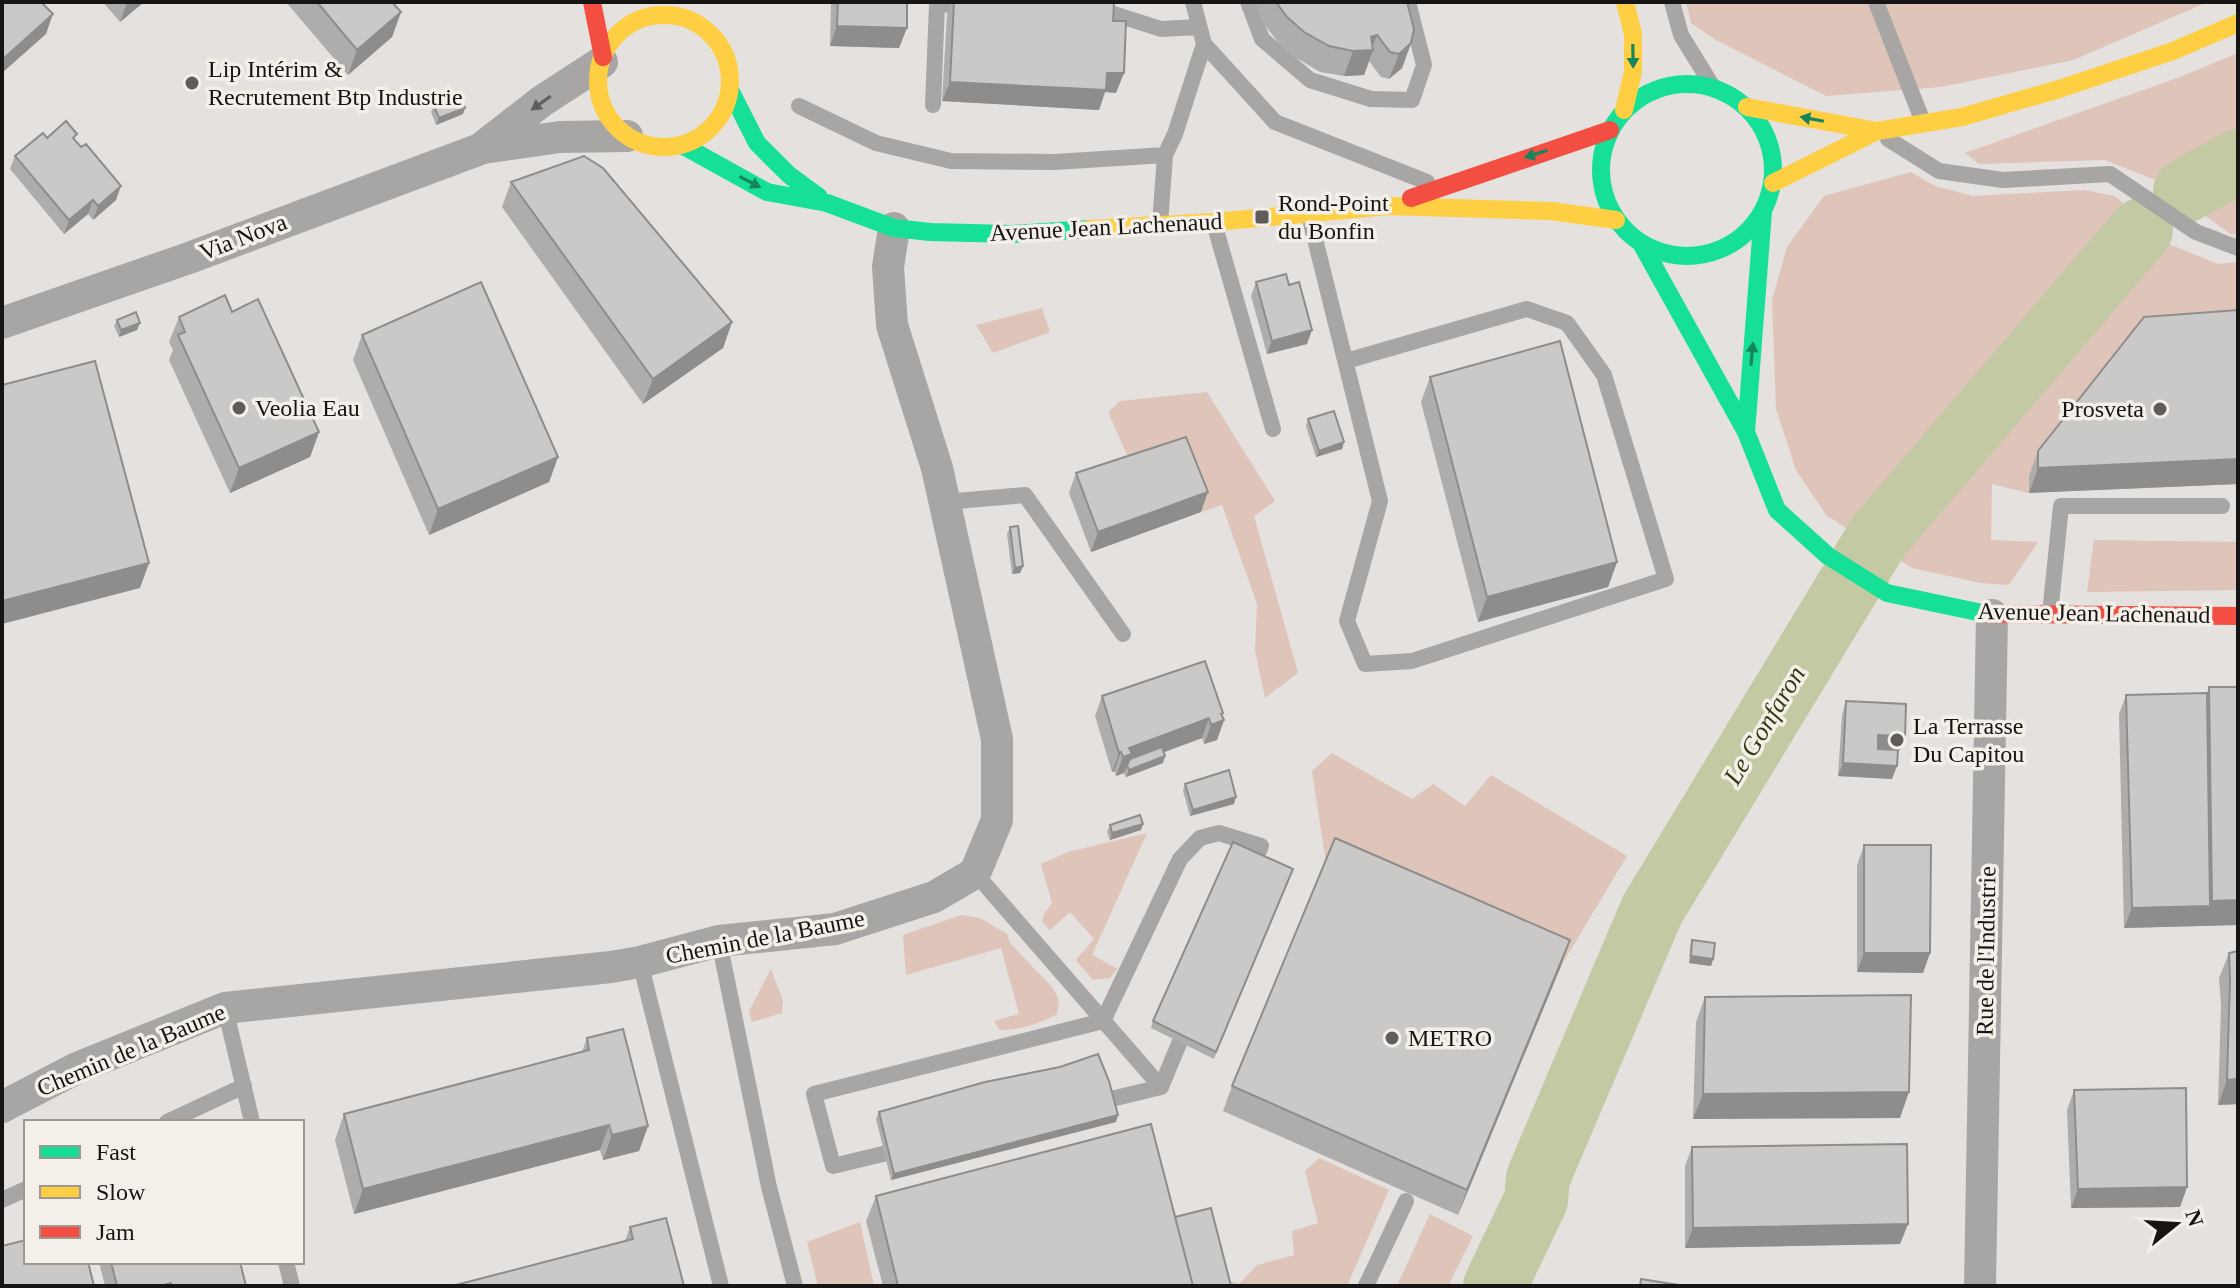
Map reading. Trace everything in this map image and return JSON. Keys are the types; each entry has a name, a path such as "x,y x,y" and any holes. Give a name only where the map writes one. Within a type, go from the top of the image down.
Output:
{"main road":[{"path":"592,2 602,60"},
{"path":"1624,110 1633,72 1633,34 1625,2"},
{"path":"657,8 705,29 721,46 729,68 730,90 725,108 714,125 682,145 663,147 644,144 627,136 614,124 604,108 599,91 602,60 613,40 627,26 657,8"},
{"path":"1773,183 1877,131 1962,117 2059,89 2173,51 2238,23"},
{"path":"1689,83 1713,87 1747,107 1764,129 1773,155 1773,183 1763,212 1746,234 1722,250 1695,257 1668,255 1642,245 1616,220 1605,199 1600,176 1602,152 1610,130 1624,110 1643,95 1665,86 1689,83"},
{"name":"Avenue Jean Lachenaud","path":"730,90 757,143 789,175 827,203"},
{"path":"1747,107 1877,131"},
{"name":"Avenue Jean Lachenaud","path":"1388,206 1610,130"},
{"name":"Avenue Jean Lachenaud","path":"682,145 767,192 827,203 894,228 930,232 1012,234 1214,222 1388,206 1551,211 1616,220"},
{"name":"Avenue Jean Lachenaud","path":"1746,432 1763,212"},
{"name":"Avenue Jean Lachenaud","path":"1642,245 1746,432 1777,510 1828,556 1887,593 1992,615 2238,616"}],"street":[{"name":"Via Nova","path":"483,148 542,101 602,60"},
{"name":"Via Nova","path":"2,323 189,258 483,148 560,137 627,136"},
{"path":"894,228 888,267 892,325 937,468 997,739 997,820 975,873"},
{"name":"Rue de l'Industrie","path":"1980,1286 1992,615"},
{"name":"Chemin de la Baume","path":"2,1107 77,1068 225,1008 596,969 640,962 719,941 835,929 934,897 975,873"}],"lane":[{"path":"1193,2 1204,44 1275,122 1440,187"},
{"path":"1248,2 1262,39 1310,80 1371,99 1412,100 1424,65 1408,2"},
{"path":"1672,2 1681,35 1713,87"},
{"path":"1876,2 1923,124"},
{"path":"933,105 937,4 981,6"},
{"path":"1070,12 1114,14 1161,29 1199,27"},
{"path":"1160,225 1165,155 1175,134 1204,44"},
{"path":"799,106 876,143 951,161 1055,162 1165,155"},
{"path":"1877,131 1939,171 2003,180 2110,174 2196,232 2238,248"},
{"path":"1308,213 1380,501 1347,621 1365,664 1412,661 1666,579 1604,375 1567,323 1527,309 1346,361"},
{"path":"1214,222 1273,429"},
{"path":"945,502 1025,495 1123,634"},
{"path":"2049,616 2061,506 2222,506"},
{"path":"1103,1021 1180,859 1200,838 1219,833 1261,846 1161,1087"},
{"path":"975,873 1161,1087"},
{"path":"719,941 769,1187 795,1286"},
{"path":"640,962 721,1286"},
{"path":"225,1008 252,1120"},
{"path":"1103,1021 814,1094 833,1166 1161,1087"},
{"path":"171,1120 244,1086"},
{"path":"2,1200 24,1190"},
{"path":"1366,1286 1406,1201"},
{"path":"286,1264 292,1286"}],"shaded area":[{"path":"1686,2 2208,2 2073,60 1941,87 1826,96 1716,40 1691,23"},
{"path":"2238,53 2238,233 2232,235 2155,180 2105,160 1979,164 1965,153 2180,77"},
{"path":"1911,172 1935,186 1973,196 2084,190 2115,196 2166,243 2218,264 2238,262 2238,332 2029,476 2029,493 1992,484 1991,540 2038,542 2009,585 1981,583 1912,568 1827,516 1796,470 1776,409 1772,300 1787,247 1824,196"},
{"path":"1042,308 1050,332 993,353 976,325"},
{"path":"1207,392 1275,501 1254,516 1298,673 1265,698 1255,651 1257,604 1222,505 1201,512 1134,470 1108,412 1120,401"},
{"path":"2094,540 2238,542 2238,590 2087,592"},
{"path":"1332,753 1412,799 1433,784 1465,806 1491,775 1627,856 1561,966 1326,863 1312,771"},
{"path":"1147,833 1092,955 1118,969 1110,978 1093,980 1076,960 1094,939 1070,912 1050,930 1042,922 1052,903 1041,864 1068,852"},
{"path":"961,915 980,918 1007,934 1010,943 1053,988 1059,1000 1057,1014 1029,1026 1000,1030 994,1021 1019,1014 1001,948 906,975 903,935"},
{"path":"771,969 783,1001 782,1013 752,1022 749,1011"},
{"path":"1319,1158 1389,1190 1347,1286 1224,1286 1223,1279 1239,1284 1257,1265 1294,1255 1292,1231 1318,1223 1305,1171"},
{"path":"1430,1214 1473,1236 1448,1286 1397,1286"},
{"path":"860,1222 874,1286 818,1286 807,1242"}],"building":[{"path":"2,2 41,2 53,14 2,60"},
{"path":"317,2 392,2 401,12 357,50"},
{"path":"838,2 907,2 907,28 837,26"},
{"path":"954,2 1114,3 1113,21 1126,21 1124,73 1107,73 1106,90 950,82"},
{"path":"1276,2 1407,2 1414,29 1411,43 1399,54 1390,52 1377,35 1371,37 1373,50 1353,51 1329,46 1304,32"},
{"path":"460,94 465,108 439,118 434,106"},
{"path":"66,121 77,134 73,138 81,147 86,144 121,186 98,206 93,200 69,220 15,156 43,133 47,138"},
{"path":"584,156 603,168 732,322 653,379 511,182"},
{"path":"1286,274 1289,285 1299,282 1312,330 1272,341 1256,282"},
{"path":"481,282 558,457 438,509 362,335"},
{"name":"Veolia Eau","path":"225,295 232,312 258,299 319,432 239,468 178,335 185,332 179,317"},
{"name":"Prosveta","path":"2238,310 2238,459 2038,468 2038,451 2144,317"},
{"path":"136,312 140,323 121,330 117,320"},
{"path":"1560,341 1617,562 1487,597 1430,377"},
{"path":"95,361 149,563 2,601 2,385"},
{"path":"1334,411 1344,442 1319,451 1308,419"},
{"path":"1186,437 1208,492 1098,532 1076,473"},
{"path":"1018,526 1023,566 1015,568 1010,527"},
{"path":"1205,661 1224,720 1211,725 1209,718 1129,748 1132,754 1123,757 1119,753 1102,696"},
{"path":"2209,687 2238,687 2238,900 2212,901"},
{"path":"2207,693 2210,906 2132,908 2126,695"},
{"path":"1846,701 1906,704 1905,736 1878,735 1878,749 1898,750 1897,766 1843,763"},
{"path":"1162,747 1165,756 1129,770 1130,759"},
{"path":"1229,770 1236,797 1193,810 1185,784"},
{"path":"1140,815 1143,824 1112,833 1110,825"},
{"name":"METRO","path":"1335,838 1570,940 1467,1190 1232,1086"},
{"path":"1233,842 1293,869 1216,1052 1153,1021"},
{"path":"1864,845 1931,845 1930,953 1864,953"},
{"path":"1692,940 1715,943 1713,959 1691,956"},
{"path":"2238,951 2238,1079 2227,1080 2229,953"},
{"path":"1911,995 1909,1092 1703,1094 1705,997"},
{"path":"623,1029 648,1126 612,1135 609,1125 363,1189 344,1114 589,1050 587,1038"},
{"path":"1098,1054 1118,1115 894,1174 879,1112 985,1082 1060,1067"},
{"path":"2186,1088 2187,1187 2078,1189 2074,1090"},
{"path":"1151,1124 1193,1286 898,1286 876,1196"},
{"path":"1907,1144 1908,1224 1693,1228 1692,1147"},
{"path":"1211,1208 1231,1286 1193,1286 1175,1217"},
{"path":"666,1218 684,1286 452,1286 633,1239 630,1227"},
{"path":"24,1240 24,1264 88,1264 94,1286 2,1286 2,1246"},
{"path":"112,1264 240,1264 246,1286 171,1286 171,1283 117,1286"},
{"path":"1641,1279 1685,1286 1640,1286"}],"waterway":[{"name":"Le Gonfaron","path":"2185,191 2238,161"},
{"name":"Le Gonfaron","path":"1495,1286 1536,1200 1538,1178 1652,910 1878,537 2141,230"}],"traffic: fast":[{"path":"1687,84 1720,90 1748,109 1767,137 1773,170 1767,203 1748,231 1720,250 1687,256 1654,250 1626,231 1607,203 1601,170 1607,137 1626,109 1654,90 1687,84"},
{"path":"730,90 757,143 789,175 819,197"},
{"path":"682,145 767,192 827,203 894,228 1012,234 1089,229"},
{"path":"1746,432 1763,212"},
{"path":"1642,245 1746,432 1777,510 1828,556 1887,593 1987,614"}],"traffic: slow":[{"path":"1624,110 1633,72 1633,34 1625,2"},
{"path":"664,15 689,20 710,35 725,56 730,81 725,106 710,127 689,142 664,147 639,142 618,127 603,106 598,81 603,56 618,35 639,20 664,15"},
{"path":"1773,183 1877,131 1962,117 2059,89 2173,51 2238,23"},
{"path":"1747,107 1877,131"},
{"path":"1089,229 1214,222 1388,206 1551,211 1616,220"}],"traffic: jam":[{"path":"592,2 603,57"},
{"path":"1411,198 1610,130"},
{"path":"1987,614 2238,616"}],"place":[{"name":"Lip Intérim & Recrutement Btp Industrie","path":"192,83"},
{"name":"Rond-Point du Bonfin","path":"1262,217"},
{"name":"Veolia Eau","path":"239,408"},
{"name":"Prosveta","path":"2160,409"},
{"name":"La Terrasse Du Capitou","path":"1897,740"},
{"name":"METRO","path":"1392,1038"}]}
